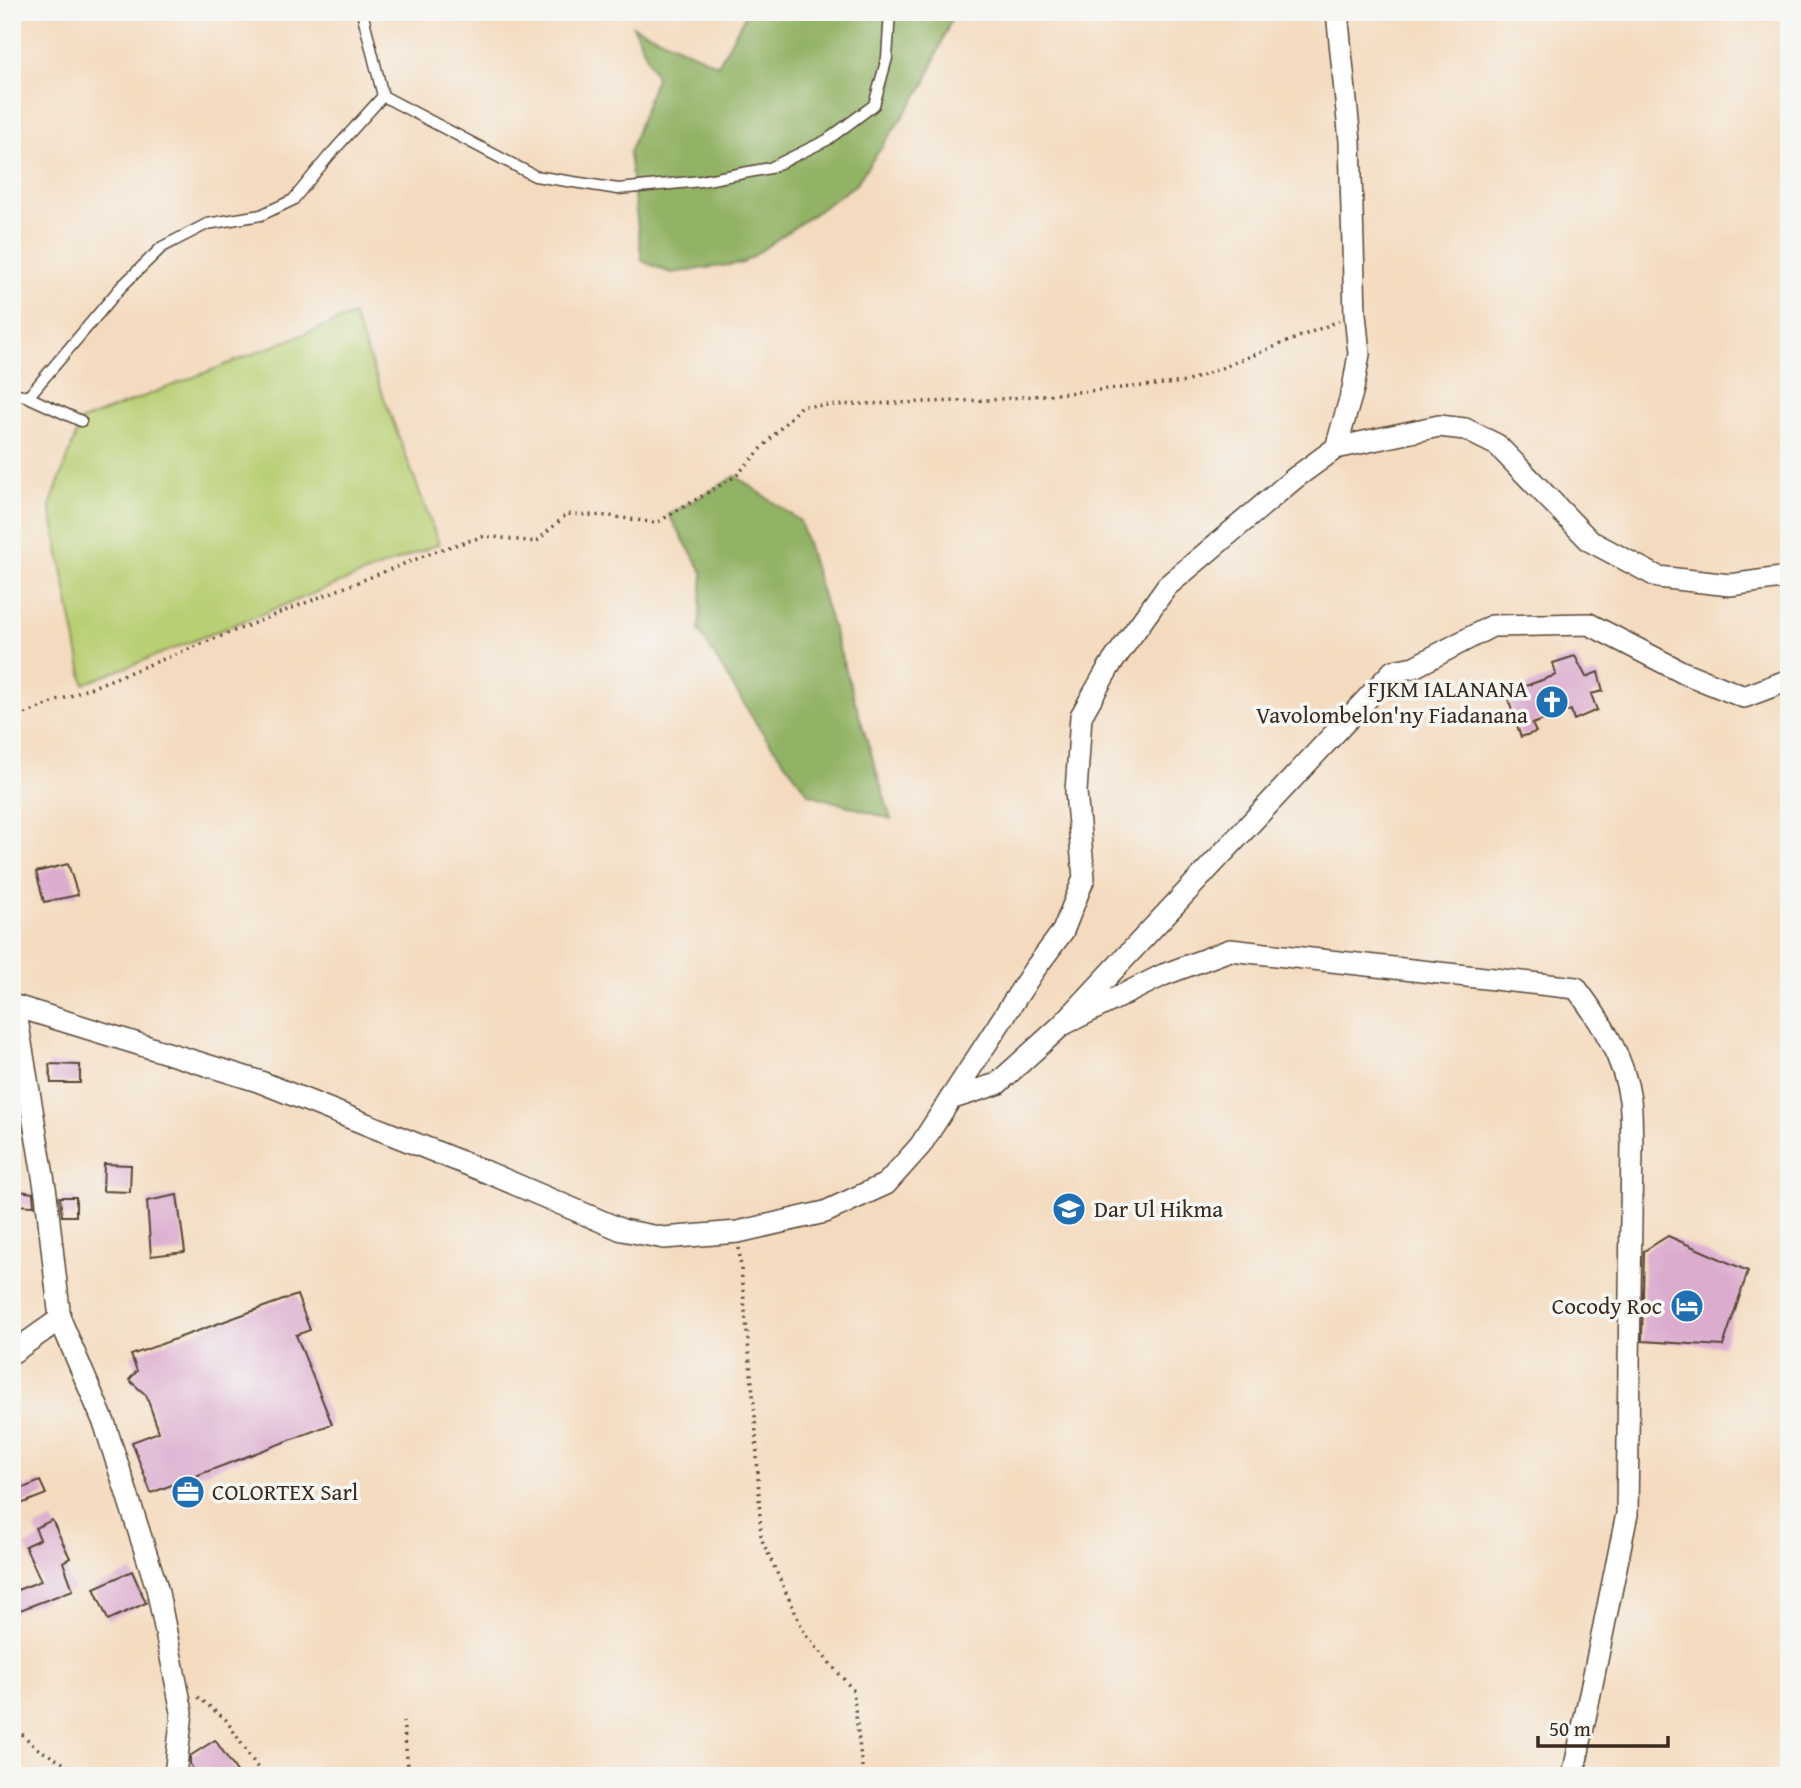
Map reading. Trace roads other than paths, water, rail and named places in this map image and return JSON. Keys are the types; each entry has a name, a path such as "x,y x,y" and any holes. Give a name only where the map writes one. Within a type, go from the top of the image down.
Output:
{"street":[{"path":"1336,448 1353,389 1359,354 1355,314 1350,141 1338,12"},
{"path":"175,1776 182,1712 157,1588 105,1425 60,1319 46,1194 14,1006 258,1080 622,1230 664,1238 738,1232 825,1212 886,1184 920,1146 1034,970 1063,931 1084,878 1076,792 1081,716 1109,667 1167,586 1295,478 1336,448 1439,426 1465,429 1497,445 1590,541 1658,577 1730,585 1789,578"},
{"path":"950,1099 997,1084 1062,1025 1393,671 1414,667 1492,626 1589,624 1682,672 1744,697 1789,680"},
{"path":"1062,1025 1163,975 1230,950 1576,988 1600,1020 1617,1056 1630,1099 1632,1144 1627,1514 1573,1776"},
{"path":"12,1353 60,1319"}],"lane":[{"path":"362,12 383,96 535,176 618,189 701,181 770,168 827,140 874,105 887,58 890,12"},
{"path":"28,397 121,287 162,247 207,224 261,215 293,200 383,96"},
{"path":"12,392 81,421"}],"place":[{"name":"FJKM IALANANA Vavolombelon'ny Fiadanana","path":"1552,702"},
{"name":"Dar Ul Hikma","path":"1069,1209"},
{"name":"Cocody Roc","path":"1687,1306"},
{"name":"COLORTEX Sarl","path":"188,1492"}]}
